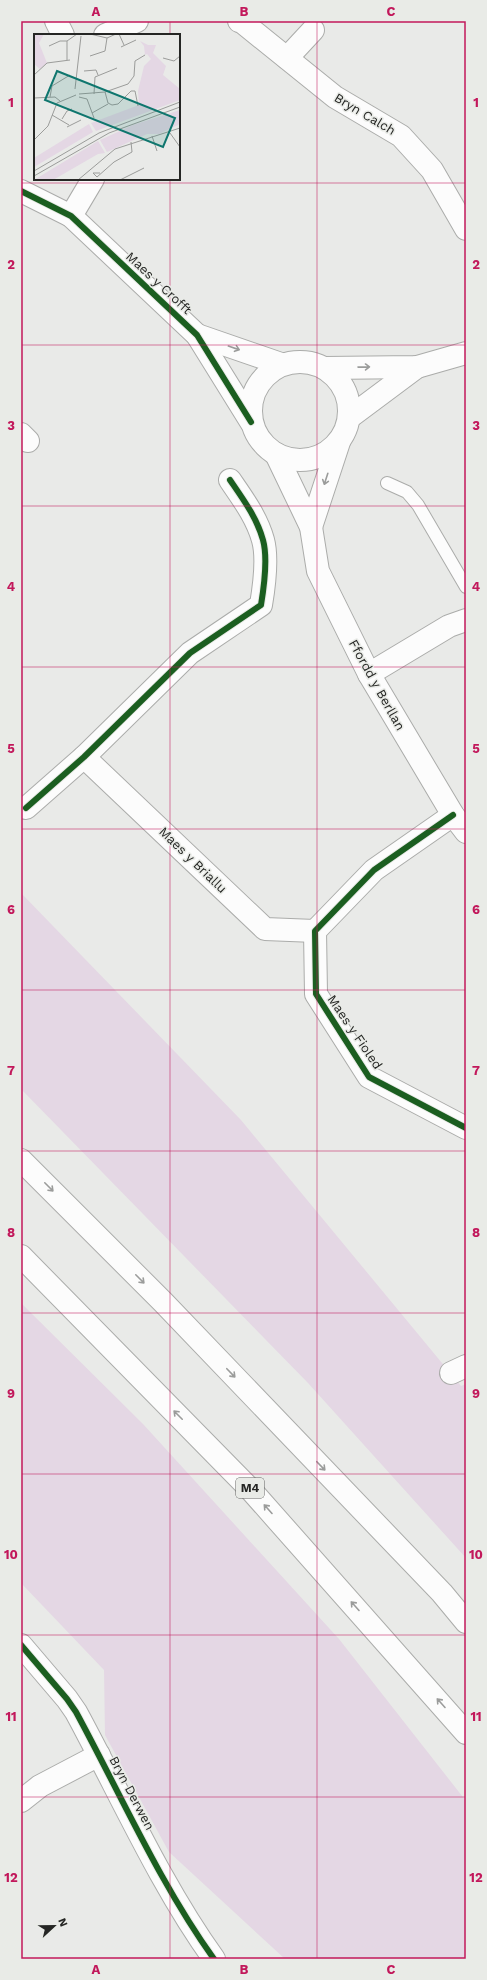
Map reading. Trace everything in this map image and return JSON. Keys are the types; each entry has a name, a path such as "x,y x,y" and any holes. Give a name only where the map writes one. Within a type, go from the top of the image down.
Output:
{"main road":[{"path":"56,21 62,34"},
{"path":"107,34 137,21"},
{"name":"Bryn Calch","path":"239,21 335,98 401,136 432,170 466,229"},
{"path":"287,58 313,30"},
{"path":"71,216 92,180"},
{"name":"Maes y Crofft","path":"21,191 71,216 197,335 252,422"},
{"name":"Maes y Crofft","path":"197,335 281,364"},
{"path":"325,368 417,367 466,353"},
{"path":"296,361 311,362 325,368 336,376 345,388 349,403 350,417 346,431 339,442 326,454 309,460 292,460 276,454 260,441 252,422 251,405 256,388 266,374 281,364 296,361"},
{"path":"350,417 417,367"},
{"name":"Ffordd y Berllan","path":"311,527 339,442"},
{"name":"Ffordd y Berllan","path":"276,454 311,527 318,571 369,674 453,815 466,832"},
{"path":"26,808 84,757 190,653 261,605 265,582 264,541 249,507 230,480"},
{"path":"369,674 449,626 466,620"},
{"name":"Maes y Briallu","path":"84,757 265,929 315,931"},
{"path":"315,931 374,870 453,815"},
{"name":"Maes y Fioled","path":"315,931 316,994 369,1076 466,1128"},
{"path":"21,1160 163,1302 442,1593 466,1622"},
{"name":"M4","path":"21,1256 250,1489 466,1733"},
{"name":"Bryn Derwen","path":"21,1645 68,1699 175,1900 195,1933 214,1959"},
{"path":"21,1801 40,1786 99,1755"}],"lane":[{"path":"387,483 407,492 418,505 466,587"}],"shaded area":[{"path":"21,893 241,1120 461,1386 466,1384 466,1558 308,1383 21,1089"},
{"path":"21,1303 143,1424 339,1639 466,1801 466,1959 285,1959 169,1852 105,1735 104,1670 21,1583"}],"cycle path":[{"path":"21,191 71,216 197,335 251,422"},
{"path":"26,808 84,757 190,653 261,605 265,564 263,540 253,516 230,480"},
{"path":"453,815 374,870 315,931 316,994 369,1077 466,1128"},
{"path":"21,1645 67,1699 76,1712 158,1869 194,1930 214,1959"}]}
